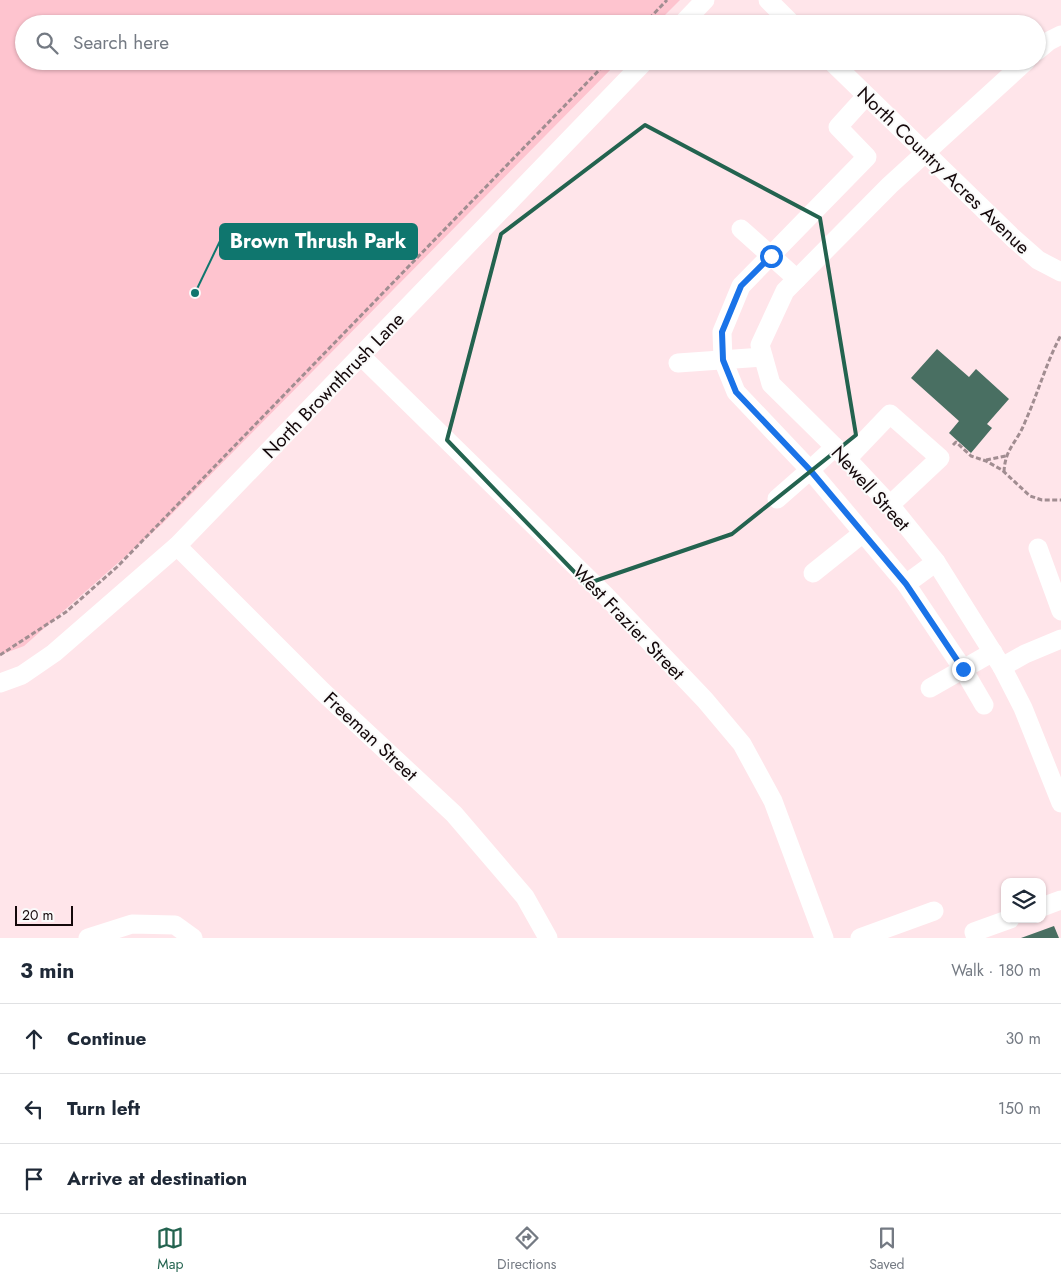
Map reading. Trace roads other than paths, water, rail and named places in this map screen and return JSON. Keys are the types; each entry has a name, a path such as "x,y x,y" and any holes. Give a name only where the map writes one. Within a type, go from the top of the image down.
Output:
{"street":[{"path":"691,15 705,0"},
{"path":"768,0 783,15"},
{"path":"1046,44 1061,35"},
{"name":"North Brownthrush Lane","path":"0,683 22,675 54,654 178,546 637,70"},
{"name":"North Country Acres Avenue","path":"840,70 1012,238 1038,260 1061,272"},
{"name":"Newell Street","path":"1016,70 875,201 785,291 760,345 770,384 841,453 890,505 936,562 998,659 1023,708 1061,803"},
{"path":"866,96 838,127 867,157 741,286 722,332 723,360 736,392 810,470 906,584 963,669 984,705"},
{"path":"741,229 797,279"},
{"name":"West Frazier Street","path":"361,356 605,595 705,700 742,744 772,801 824,938"},
{"path":"678,363 763,357"},
{"path":"777,499 810,470 841,453 890,414 940,458 890,505"},
{"path":"813,573 863,532"},
{"name":"Freeman Street","path":"178,546 322,690 454,814 525,897 548,938"},
{"path":"1038,548 1061,611"},
{"path":"906,584 936,562"},
{"path":"930,688 963,669 1025,654 1061,639"},
{"path":"1046,906 1061,900"},
{"path":"860,938 934,911"},
{"path":"976,938 974,932 1001,922"},
{"path":"88,938 132,924 175,925 193,938"}],"place":[{"name":"Brown Thrush Park","path":"195,293"}]}
